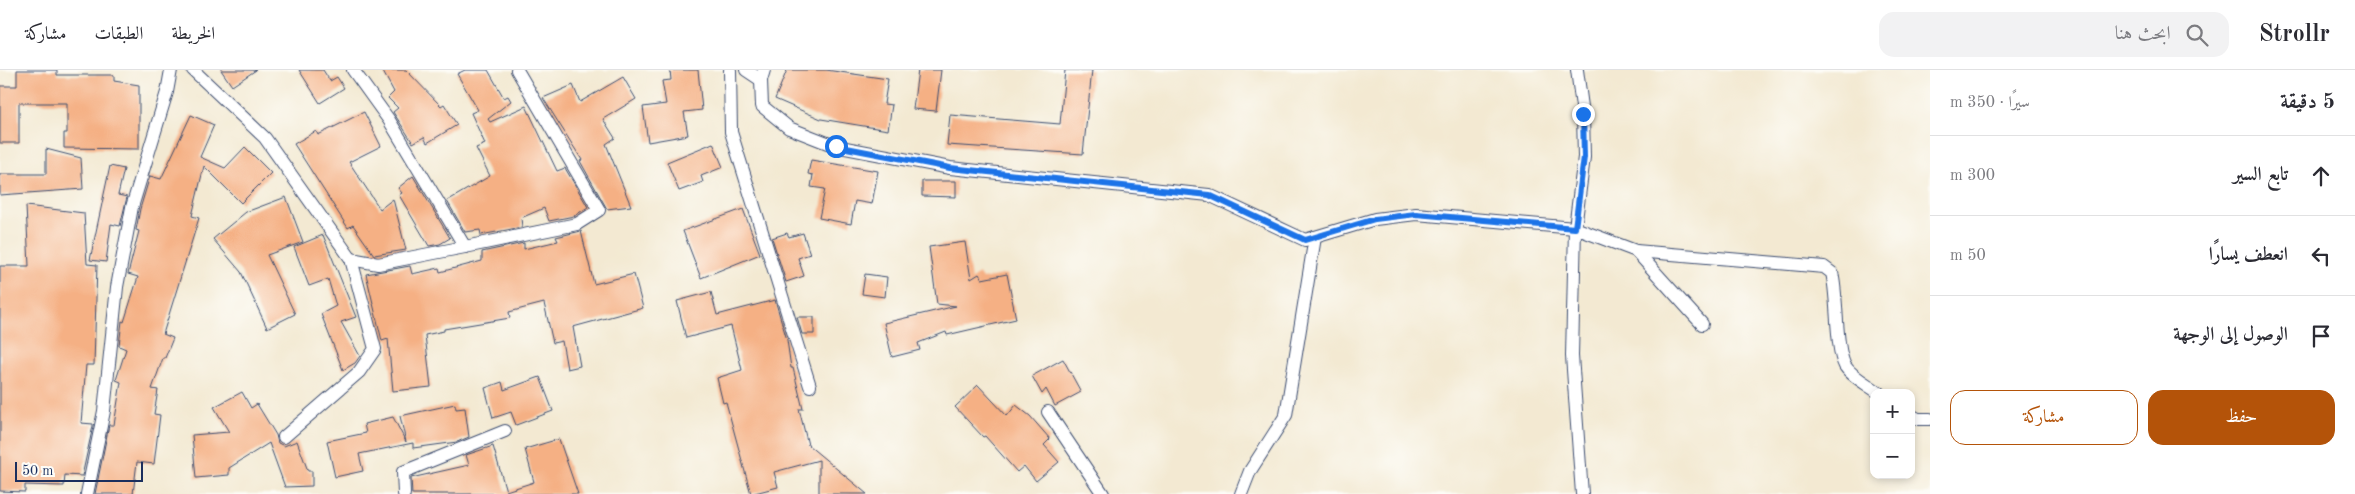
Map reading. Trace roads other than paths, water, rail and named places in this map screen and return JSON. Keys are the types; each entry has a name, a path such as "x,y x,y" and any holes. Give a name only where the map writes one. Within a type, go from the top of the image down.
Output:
{"street":[{"path":"87,494 104,411 117,288 132,207 167,92 171,70"},
{"path":"193,70 265,138 350,260 375,350 359,372 284,437"},
{"path":"353,70 389,120 465,247"},
{"path":"350,260 378,264 465,247 577,224 599,210 517,70"},
{"path":"730,70 731,132 810,386"},
{"path":"746,70 763,75 762,106 789,128 836,146 950,168 1209,195 1305,240 1375,219 1416,214 1575,228 1636,251 1824,267 1832,273 1835,283 1840,340 1845,365 1874,389"},
{"path":"1577,70 1583,114 1584,157 1575,228 1572,356 1582,494"},
{"path":"1241,494 1250,471 1286,415 1315,237"},
{"path":"1636,251 1702,324"},
{"path":"1048,412 1102,494"},
{"path":"1915,417 1930,419"},
{"path":"404,494 403,472 505,432"}]}
